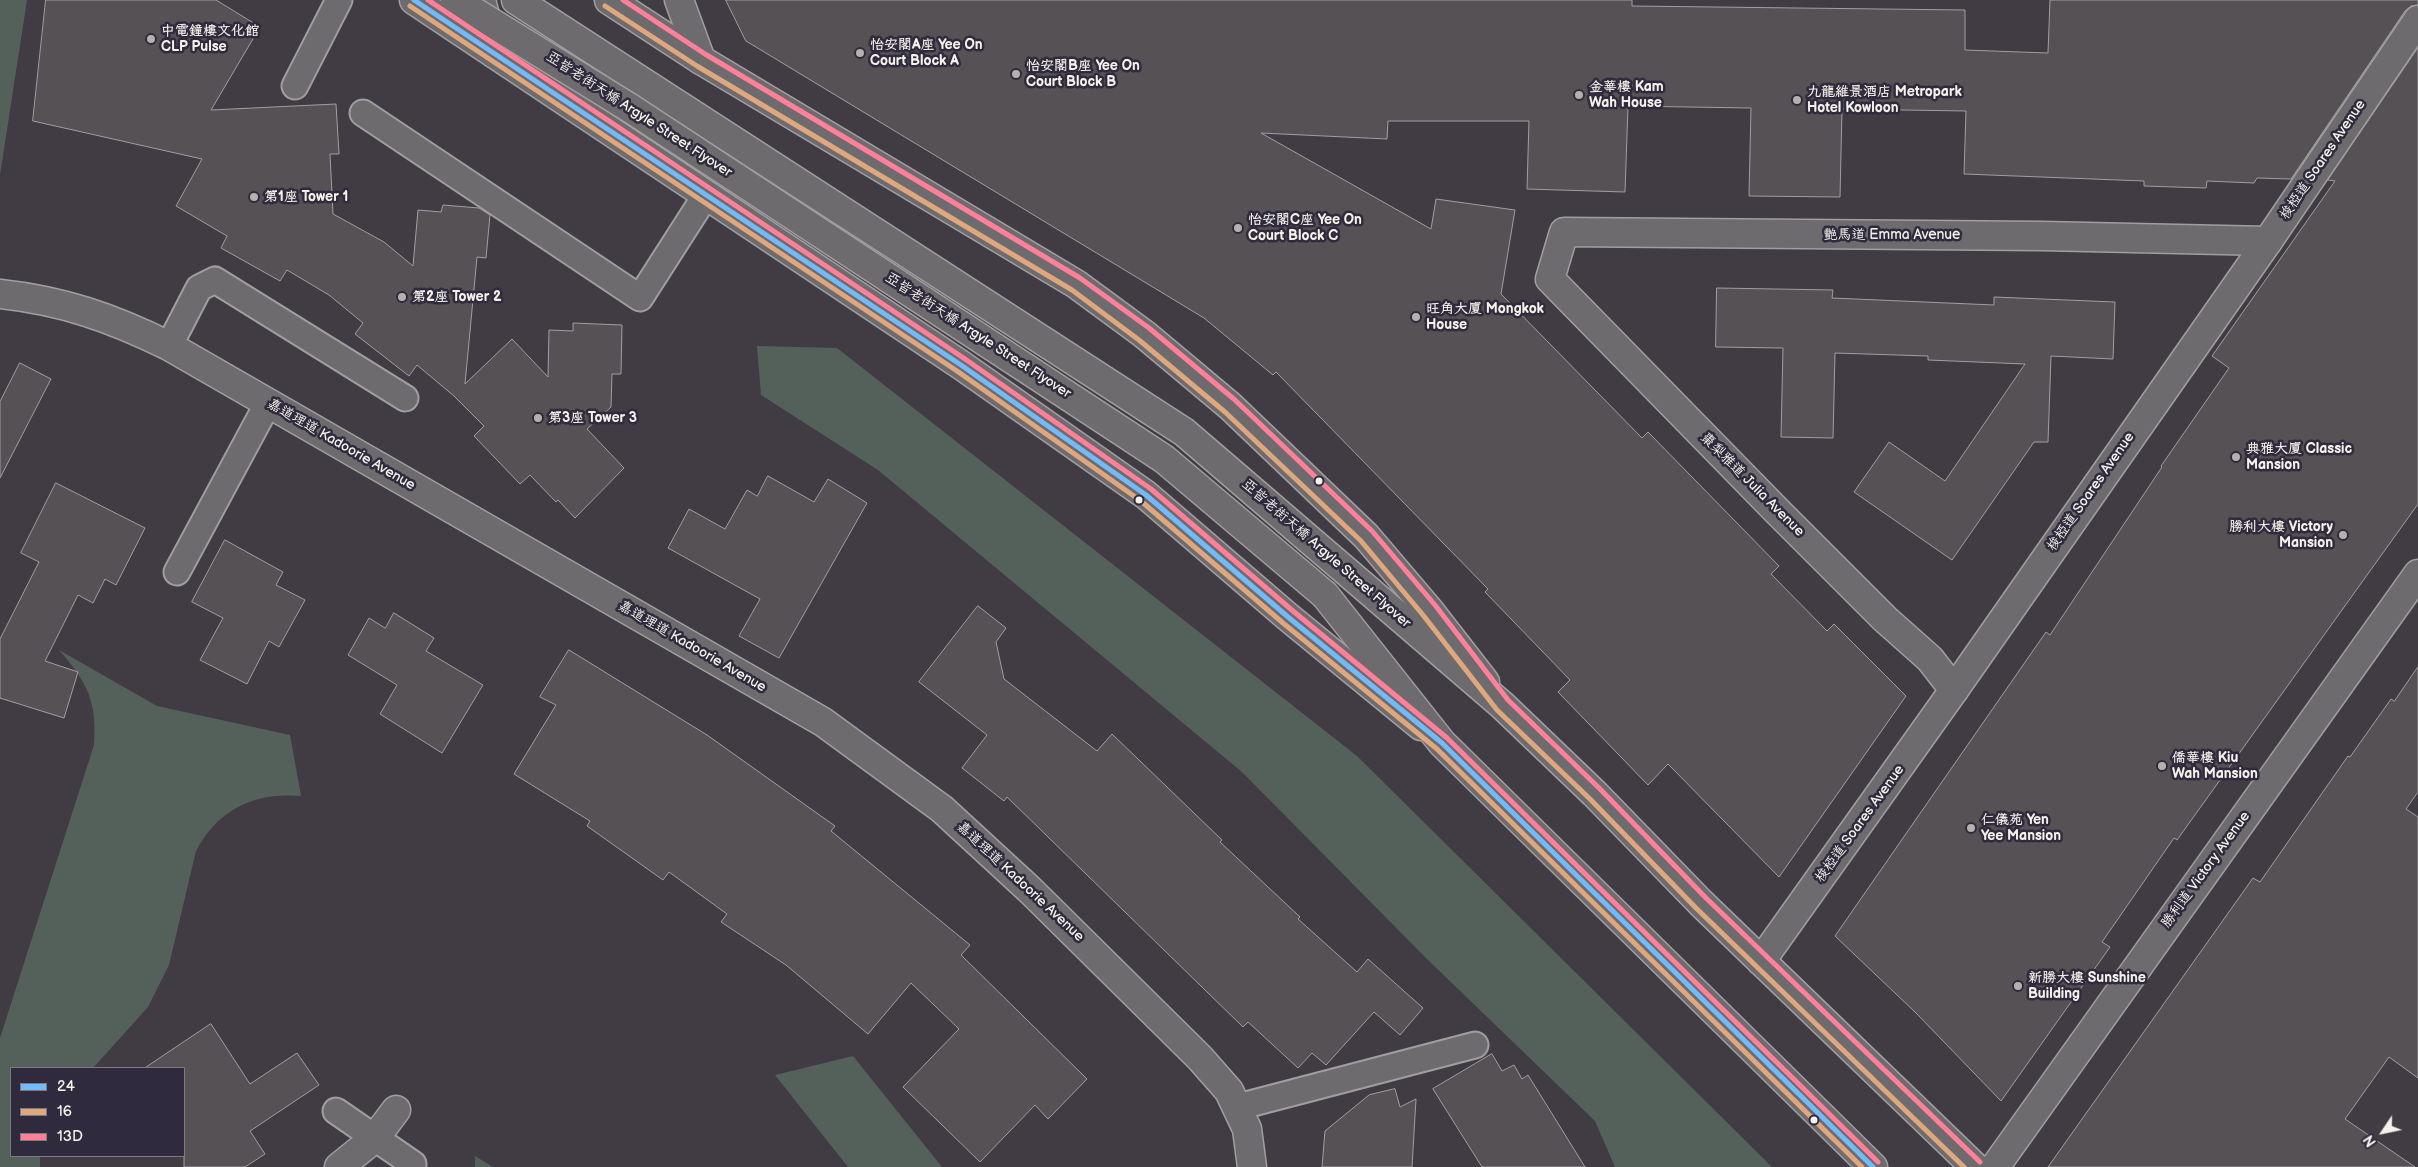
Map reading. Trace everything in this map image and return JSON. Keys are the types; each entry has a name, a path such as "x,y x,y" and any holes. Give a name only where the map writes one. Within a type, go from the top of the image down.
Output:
{"main road":[{"path":"414,0 962,365 1146,495 1288,617 1442,743 1873,1167"},
{"name":"亞皆老街天橋 Argyle Street Flyover","path":"455,0 630,108 1164,459 1325,596 1442,743"},
{"path":"481,0 495,54"},
{"name":"亞皆老街天橋 Argyle Street Flyover","path":"516,0 1184,432 1502,706"},
{"path":"609,0 701,60 1076,284 1144,334 1230,406 1366,536 1429,610 1502,706 1595,794 1701,904 1975,1167"},
{"path":"679,0 701,60"},
{"name":"梭椏道 Soares Avenue","path":"1761,961 1954,690 2268,240 2418,20"},
{"name":"艷馬道 Emma Avenue","path":"1550,279 1564,232 2090,236 2268,240"},
{"name":"棗梨雅道 Julia Avenue","path":"1550,279 1785,519 1885,619 1930,659 1954,690"},
{"name":"嘉道理道 Kadoorie Avenue","path":"0,294 30,298 91,312 124,324 169,346 823,722 942,809 1030,890 1200,1058 1229,1091 1238,1107 1247,1128 1252,1167"},
{"name":"勝利道 Victory Avenue","path":"1995,1167 2418,574"},
{"path":"339,1167 374,1138 396,1110"}],"lane":[{"path":"295,86 340,0"},
{"path":"363,113 640,298 706,195"},
{"path":"169,346 199,288 215,280 405,398"},
{"path":"176,572 268,403"},
{"path":"1238,1107 1475,1045"},
{"path":"336,1111 413,1164"}],"shaded area":[{"path":"0,0 27,0 0,175"},
{"path":"757,346 837,348 1357,756 1772,1167 1615,1167 1595,1121 1427,959 1242,772 878,470 761,395"},
{"path":"59,650 157,706 290,735 301,796 284,795 268,797 240,806 215,824 205,836 196,851 169,965 148,1007 94,1067 10,1067 10,1157 40,1157 40,1167 0,1167 0,1038 94,745 94,717 89,694 84,683"},
{"path":"853,1056 942,1167 848,1167 775,1075"},
{"path":"475,1156 493,1167 475,1167"}],"building":[{"path":"46,0 216,0 260,27 211,110 336,104 339,154 330,154 333,214 384,242 413,266 418,210 441,212 443,205 479,208 490,215 486,258 477,257 465,384 512,339 548,377 549,330 573,331 573,323 622,325 621,374 612,374 611,407 587,429 624,468 575,518 558,500 556,502 530,475 520,484 474,436 484,426 454,396 417,365 409,376 355,334 363,323 329,295 287,270 280,281 221,248 227,236 176,206 202,159 33,121"},
{"path":"726,0 1632,0 1632,6 1965,10 1965,50 2048,53 2050,0 2418,0 2418,5 2411,6 2405,11 2291,179 2257,178 2254,183 2207,181 2206,188 2144,186 2144,181 1964,174 1966,111 1842,109 1840,197 1749,196 1751,108 1628,106 1625,192 1527,189 1529,121 1388,121 1387,139 1261,133 1431,229 1436,199 1515,210 1501,294 1642,438 1648,432 1779,566 1771,574 1827,631 1834,624 1906,696 1779,877 1668,764 1648,785 1558,692 1570,680 1485,592 1488,589 1276,372 1273,375 1204,318 746,41"},
{"path":"2418,48 2418,504 2177,840 2174,838 2102,942 2110,947 2001,1101 1916,1013 1835,936 2046,632 2050,635 2161,466 2229,368 2212,356 2335,181 2328,180"},
{"path":"1717,288 1833,290 1832,298 1994,305 1994,297 2115,302 2113,359 2051,356 2048,442 2034,442 1952,560 1854,492 1889,442 1945,481 2025,364 1928,360 1928,356 1835,353 1833,438 1781,437 1783,348 1716,347"},
{"path":"20,363 51,379 0,478 0,402"},
{"path":"768,476 814,502 828,479 867,503 779,658 739,636 760,599 668,548 689,509 725,529 747,490 757,496"},
{"path":"56,483 145,528 116,585 105,579 93,603 78,595 45,661 78,672 64,718 0,698 0,639 39,562 21,553"},
{"path":"225,540 283,572 276,585 305,600 279,647 269,641 247,684 200,660 223,618 192,602"},
{"path":"978,606 1006,628 996,642 1004,679 1097,751 1112,734 1222,840 1220,842 1300,917 1298,919 1357,972 1368,959 1423,1008 1400,1035 1374,1012 1326,1065 1312,1053 1298,1068 1248,1022 1243,1027 1007,797 1004,801 962,768 987,735 919,682"},
{"path":"394,613 434,638 426,651 483,685 442,753 380,714 397,685 348,655 369,618 385,628"},
{"path":"569,650 707,735 835,826 831,831 970,945 961,955 1087,1079 1048,1119 1035,1105 980,1162 903,1087 959,1029 911,983 868,1034 786,965 721,922 727,914 669,872 663,880 587,826 590,821 514,774 556,705 540,697"},
{"path":"2418,667 2418,792 2406,809 2418,817 2418,1078 2389,1057 2345,1119 2415,1167 2048,1167 2253,878 2260,882 2348,756 2350,757 2391,699 2394,701"},
{"path":"211,1024 250,1084 297,1053 319,1085 250,1131 265,1154 245,1167 184,1167 185,1067 146,1067"},
{"path":"1492,1054 1502,1071 1514,1065 1522,1079 1528,1075 1585,1167 1482,1167 1433,1089"},
{"path":"1395,1089 1400,1107 1416,1099 1412,1167 1322,1167 1325,1131 1369,1095"}],"transit line":[{"name":"24","path":"414,0 961,365 1146,495 1288,617 1442,743 1873,1167"},
{"name":"13D","path":"428,0 965,359 1151,489 1293,611 1447,738 1878,1162"},
{"name":"13D","path":"623,0 705,54 1080,278 1149,328 1235,400 1372,531 1435,605 1508,700 1600,789 1706,898 1980,1162"},
{"name":"16","path":"410,6 957,371 1141,501 1283,623 1437,749 1862,1167"},
{"name":"16","path":"605,6 697,66 1072,290 1139,340 1225,412 1361,541 1423,615 1497,710 1590,799 1696,908 1964,1167"}],"place":[{"name":"中電鐘樓文化館 CLP Pulse","path":"151,39"},
{"name":"怡安閣A座 Yee On Court Block A","path":"860,53"},
{"name":"怡安閣B座 Yee On Court Block B","path":"1016,74"},
{"name":"金華樓 Kam Wah House","path":"1579,95"},
{"name":"九龍維景酒店 Metropark Hotel Kowloon","path":"1797,100"},
{"name":"第1座 Tower 1","path":"254,197"},
{"name":"怡安閣C座 Yee On Court Block C","path":"1238,228"},
{"name":"第2座 Tower 2","path":"402,297"},
{"name":"旺角大廈 Mongkok House","path":"1416,317"},
{"name":"第3座 Tower 3","path":"538,418"},
{"name":"典雅大廈 Classic Mansion","path":"2236,457"},
{"name":"勝利大樓 Victory Mansion","path":"2343,535"},
{"name":"僑華樓 Kiu Wah Mansion","path":"2162,766"},
{"name":"仁儀苑 Yen Yee Mansion","path":"1971,828"},
{"name":"新勝大樓 Sunshine Building","path":"2018,986"}]}
